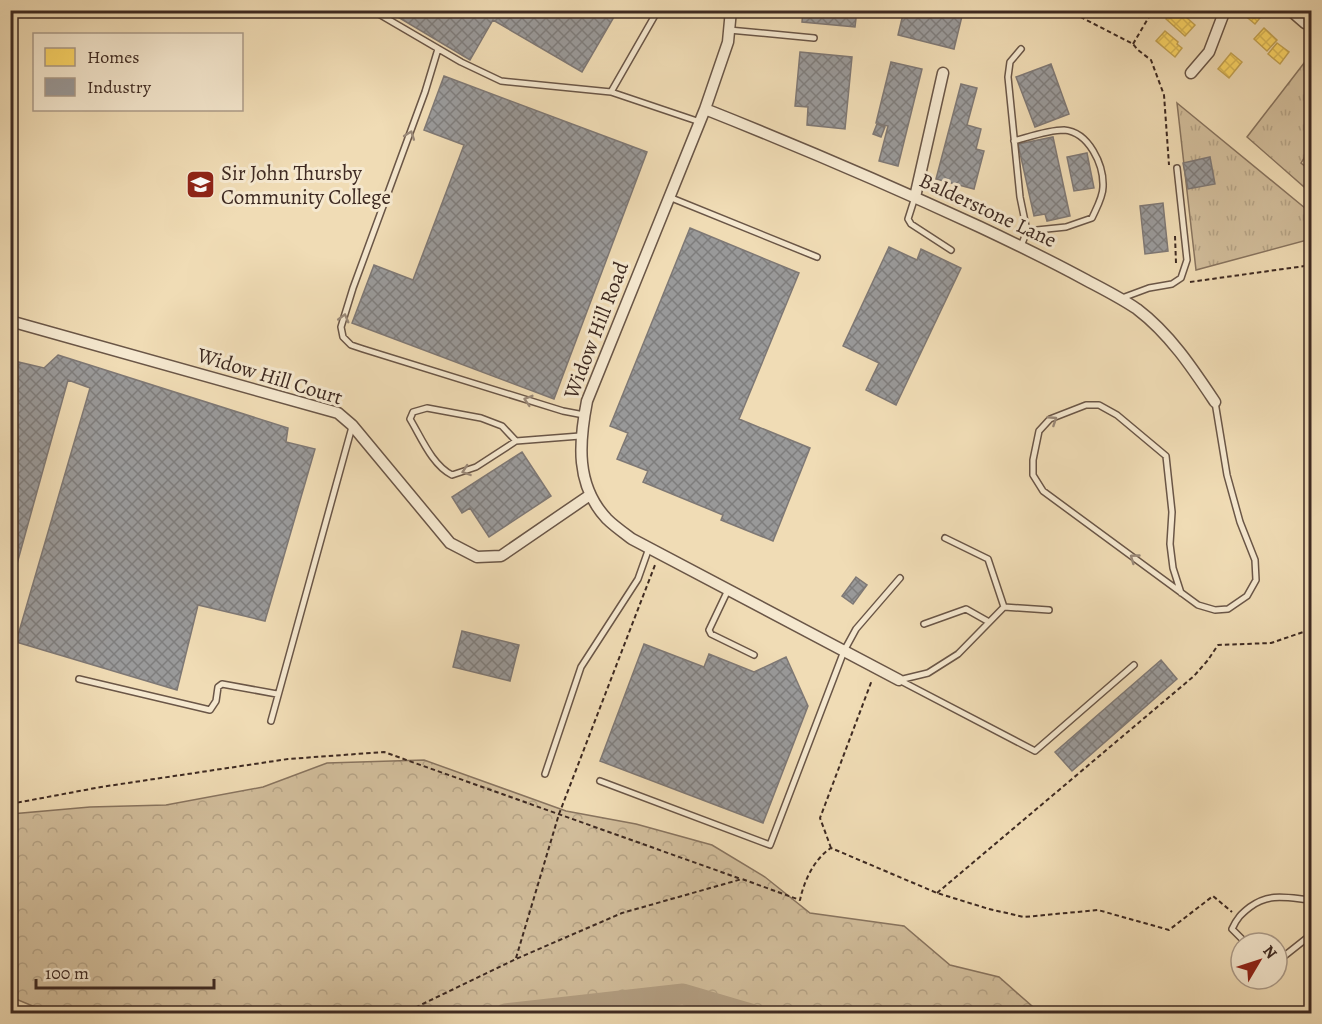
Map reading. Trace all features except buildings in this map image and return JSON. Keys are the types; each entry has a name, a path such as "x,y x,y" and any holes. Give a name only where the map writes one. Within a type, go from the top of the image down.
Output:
{"street":[{"name":"Widow Hill Road","path":"731,10 728,42 705,109 587,401 580,436 582,467 590,495 607,519 632,539 899,680"},
{"path":"1191,73 1209,52 1225,10"},
{"path":"1290,10 1305,23"},
{"path":"915,197 944,73"},
{"name":"Balderstone Lane","path":"705,109 804,148 915,197 1021,246 1120,298 1157,327 1190,363 1215,402"},
{"name":"Widow Hill Court","path":"10,321 338,413 352,425 450,543 477,556 501,556 590,495"}],"lane":[{"path":"372,10 461,62 501,81 611,92 699,122"},
{"path":"611,92 658,10"},
{"path":"729,30 814,38"},
{"path":"438,49 425,92 353,288 341,327 343,338 351,345 374,353 584,416"},
{"path":"1021,49 1010,62 1008,77 1020,197 1027,231 1021,246"},
{"path":"1014,141 1056,131 1066,130 1075,133 1088,142 1097,158 1103,187 1092,218 1066,227 1027,231"},
{"path":"1120,298 1149,288 1172,284 1181,278 1186,260 1177,168"},
{"path":"669,197 817,257"},
{"path":"915,197 908,219 911,224 951,250"},
{"path":"1181,593 1173,567 1170,544 1172,512 1166,456 1117,415 1099,405 1086,405 1050,419 1039,431 1033,460 1033,475 1043,491 1181,593 1198,605 1215,610 1228,609 1247,596 1257,580 1255,560 1240,522 1227,475 1215,402"},
{"path":"516,441 502,426 459,412 426,408 414,412 410,419 435,460 445,472 452,475 476,467 516,441 580,436"},
{"path":"271,721 352,425"},
{"path":"945,538 988,559 1004,607"},
{"path":"545,774 581,667 654,551"},
{"path":"600,781 771,845 844,651 856,629 900,578"},
{"path":"728,590 709,630 711,634 754,654"},
{"path":"899,680 928,673 958,654 1004,607 1049,610"},
{"path":"924,624 966,609 989,622"},
{"path":"899,680 1035,751 1134,665"},
{"path":"79,679 210,710 216,701 218,687 222,684 277,694"},
{"path":"1234,931 1232,929 1237,916 1261,899 1272,896 1311,900"},
{"path":"1289,951 1311,934"}],"path":[{"path":"1066,10 1133,44 1151,60"},
{"path":"1133,44 1153,10"},
{"path":"1172,284 1311,265"},
{"path":"516,959 559,814 654,551"},
{"path":"937,893 1194,676 1218,645 1271,643 1311,629"},
{"path":"877,668 820,818 831,849 937,893 1024,917 1098,910 1169,930 1213,896 1237,916"},
{"path":"10,804 101,787 288,759 384,752 800,900 810,873 820,855 831,849"},
{"path":"402,1014 516,959 622,913 742,879"}],"green space":[{"path":"1311,54 1311,147 1301,163 1311,171 1311,193 1247,137"},
{"path":"1177,103 1311,213 1311,239 1196,270"},
{"path":"424,760 566,811 636,824 712,845 765,877 810,913 904,926 950,965 999,977 1040,1013 73,1014 47,1012 11,997 11,814 90,807 166,805 263,787 327,763"}],"waterway":[{"path":"505,1014 683,994 751,1014"}],"place":[{"name":"Sir John Thursby Community College","path":"200,185"}]}
